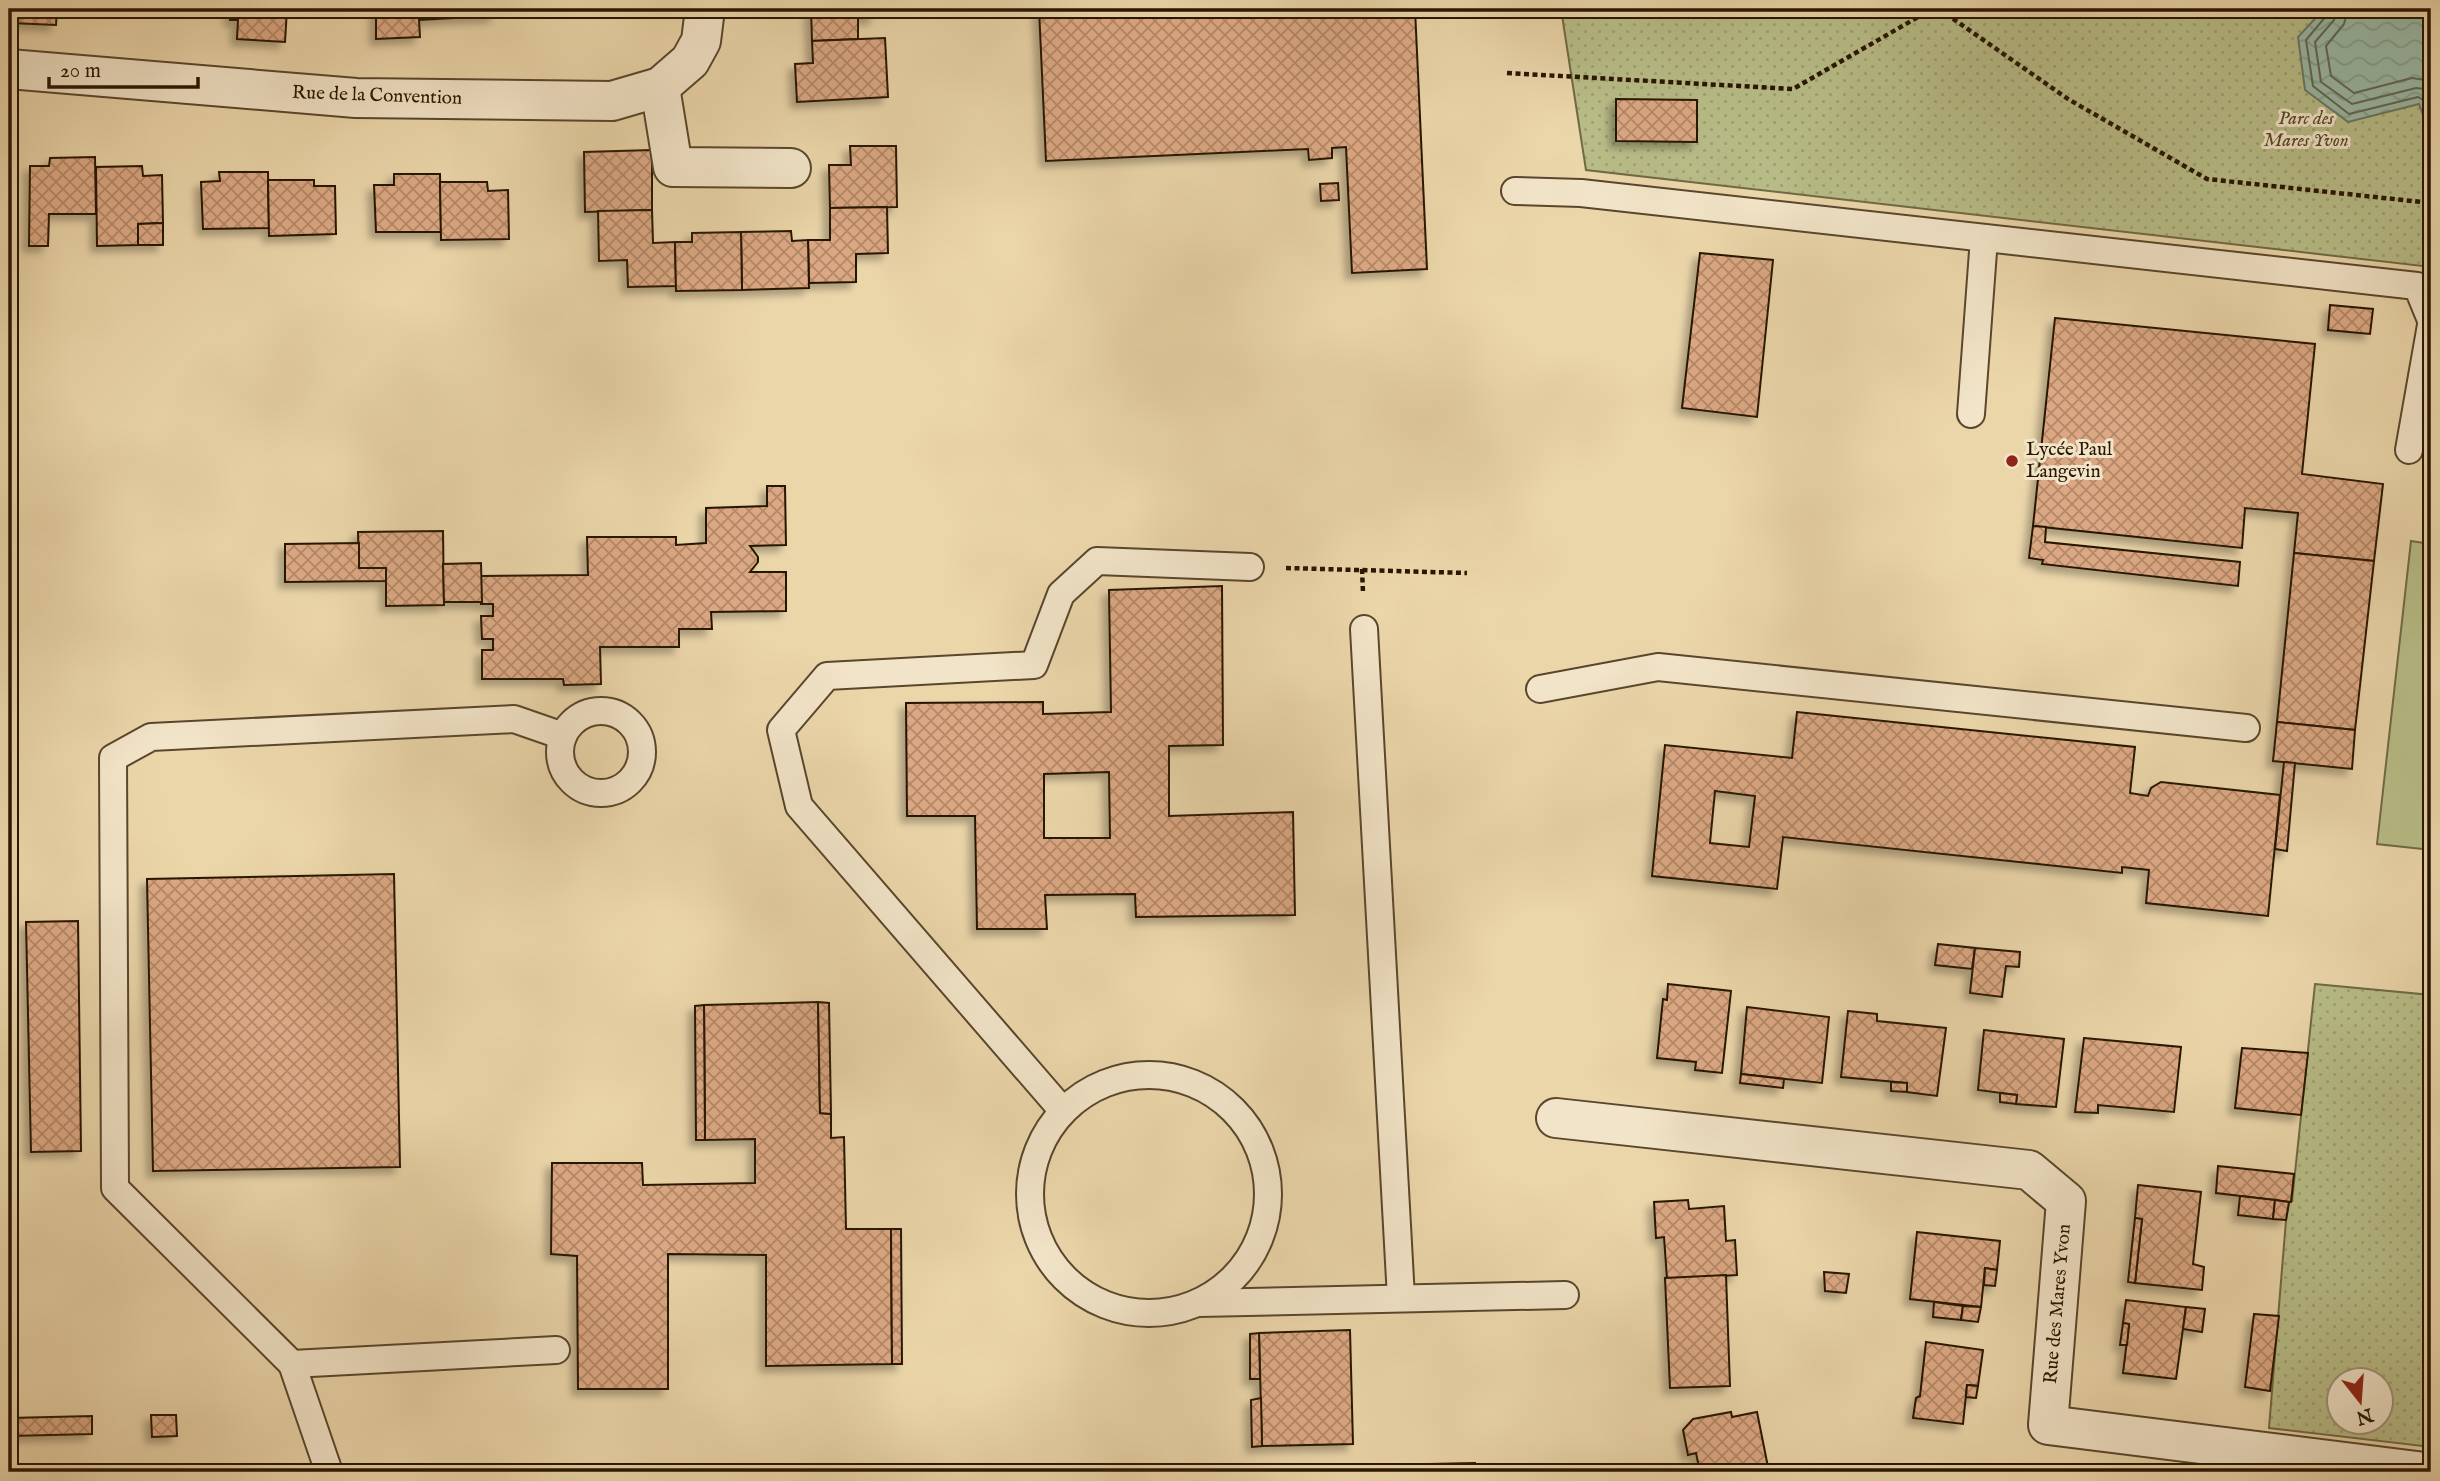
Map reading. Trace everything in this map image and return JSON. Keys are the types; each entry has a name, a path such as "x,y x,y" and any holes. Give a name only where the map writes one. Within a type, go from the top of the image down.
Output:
{"street":[{"name":"Rue de la Convention","path":"9,69 356,98 612,101 660,87 690,61 701,41 705,9"},
{"path":"660,87 673,167 791,168"},
{"name":"Rue des Mares Yvon","path":"1556,1118 2029,1170 2066,1201 2048,1425 2425,1472"}],"lane":[{"path":"1515,191 1581,193 2417,286 2431,323 2409,450"},
{"path":"1970,414 1984,237"},
{"path":"1063,1111 799,806 781,730 827,676 1034,665 1061,594 1097,561 1250,567"},
{"path":"1364,629 1401,1298"},
{"path":"1540,689 1658,667 2246,728"},
{"path":"328,1472 292,1364 115,1188 113,758 150,737 164,736 514,719 563,736"},
{"path":"1137,1075 1166,1076 1192,1083 1217,1096 1238,1114 1254,1137 1264,1163 1268,1191 1266,1218 1257,1244 1243,1268 1223,1288 1199,1303 1173,1311 1145,1314 1092,1300 1069,1283 1051,1263 1037,1239 1030,1212 1029,1185 1035,1157 1046,1132 1063,1111 1085,1093 1110,1081 1137,1075"},
{"path":"1199,1303 1565,1295"},
{"path":"292,1364 556,1350"}],"path":[{"path":"1507,73 1793,89 1932,9"},
{"path":"1939,9 2068,99 2207,179 2431,203"},
{"path":"1250,567 1467,573"}],"green space":[{"name":"Parc des Mares Yvon","path":"1561,9 2431,9 2431,267 1586,170"},
{"path":"2411,541 2431,544 2431,850 2377,844"},
{"path":"2315,984 2431,995 2431,1447 2337,1436 2394,1436 2394,1366 2324,1366 2324,1434 2269,1428 2289,1202 2292,1201"}],"water":[{"path":"2324,9 2431,9 2431,124 2425,120 2419,104 2348,122 2305,90 2298,37"}],"building":[{"path":"12,9 57,9 56,25 11,23"},
{"path":"231,9 287,9 285,42 237,39 238,20 230,20"},
{"path":"376,9 436,9 436,19 419,20 420,37 376,39"},
{"path":"436,9 495,9 496,16 436,19"},
{"path":"811,9 875,9 875,18 858,18 858,39 812,41"},
{"path":"1039,9 1415,9 1427,269 1352,273 1346,147 1332,148 1332,158 1309,160 1308,149 1046,161"},
{"path":"885,38 888,97 797,102 795,64 813,63 812,41"},
{"path":"1616,99 1697,100 1697,142 1616,141"},
{"path":"850,146 896,146 897,207 830,208 829,165 851,165"},
{"path":"652,150 652,210 585,212 584,152"},
{"path":"95,157 96,214 49,214 48,246 29,246 30,166 49,166 50,158"},
{"path":"142,166 143,176 162,175 163,223 138,224 138,245 97,246 96,167"},
{"path":"219,172 268,172 269,228 203,229 201,182 220,181"},
{"path":"394,174 440,174 441,232 376,232 374,185 394,185"},
{"path":"268,180 314,180 314,186 335,186 336,234 269,236"},
{"path":"440,182 487,182 488,191 508,190 509,239 441,240"},
{"path":"1338,183 1339,200 1321,201 1320,184"},
{"path":"887,207 888,253 856,254 856,282 809,283 808,240 830,240 830,208"},
{"path":"652,210 653,243 675,242 676,286 628,287 627,260 599,261 598,211"},
{"path":"163,223 163,245 138,245 138,224"},
{"path":"791,231 792,241 808,240 809,288 742,290 741,232"},
{"path":"741,232 742,290 676,291 675,242 692,242 692,233"},
{"path":"1700,253 1773,260 1757,417 1682,408"},
{"path":"2330,305 2373,309 2370,334 2328,330"},
{"path":"2055,318 2315,344 2302,474 2383,484 2374,561 2294,553 2298,513 2245,508 2242,548 2033,526"},
{"path":"767,486 785,486 786,545 750,546 758,557 758,562 750,572 786,572 786,611 711,612 712,629 679,629 679,647 600,647 601,684 564,685 563,679 482,679 482,650 493,650 493,639 482,639 481,616 493,616 493,604 481,604 481,576 588,575 587,537 676,537 676,545 706,543 706,508 767,506"},
{"path":"2033,526 2046,527 2045,542 2240,562 2238,586 2042,564 2043,560 2029,558"},
{"path":"443,531 444,605 386,606 386,568 359,568 358,532"},
{"path":"359,543 359,568 386,568 386,581 285,582 285,544"},
{"path":"2294,553 2374,561 2355,730 2277,722"},
{"path":"481,563 482,602 444,602 443,564"},
{"path":"1222,586 1223,745 1169,746 1169,816 1293,812 1295,915 1136,917 1135,894 1045,895 1047,929 977,929 975,816 907,816 906,703 1043,702 1043,714 1111,712 1109,590","holes":["1109,772 1110,838 1044,838 1044,774"]},
{"path":"1797,712 2135,747 2130,793 2148,796 2151,788 2161,782 2280,795 2268,916 2146,903 2149,870 2122,867 2122,873 1783,837 1777,889 1652,876 1665,745 1792,758","holes":["1715,791 1755,796 1749,847 1710,843"]},
{"path":"2277,722 2355,730 2352,769 2273,761"},
{"path":"2284,762 2295,763 2287,851 2275,849"},
{"path":"394,874 400,1167 153,1171 147,879"},
{"path":"78,921 81,1151 31,1152 26,922"},
{"path":"1938,944 1975,948 1972,969 1935,965"},
{"path":"1975,948 2020,952 2019,967 2006,966 2002,997 1970,993"},
{"path":"1668,984 1731,991 1722,1073 1695,1070 1696,1062 1657,1058 1663,999 1667,1000"},
{"path":"818,1002 820,1113 831,1114 831,1138 844,1137 846,1229 891,1229 892,1364 766,1366 766,1255 668,1254 668,1389 578,1389 577,1256 551,1254 552,1163 642,1163 643,1185 755,1183 755,1139 705,1140 704,1005"},
{"path":"818,1002 829,1003 831,1114 820,1113"},
{"path":"704,1005 705,1140 696,1140 695,1006"},
{"path":"1747,1007 1829,1017 1822,1083 1741,1074"},
{"path":"1848,1011 1877,1014 1877,1021 1946,1028 1937,1096 1907,1092 1907,1083 1841,1077"},
{"path":"1984,1030 2064,1039 2056,1107 2016,1104 2017,1095 1978,1090"},
{"path":"2084,1038 2181,1047 2174,1112 2098,1105 2098,1113 2075,1112"},
{"path":"2242,1048 2308,1053 2301,1115 2235,1108"},
{"path":"1741,1074 1784,1079 1783,1088 1740,1083"},
{"path":"1891,1082 1907,1083 1907,1092 1891,1091"},
{"path":"2000,1093 2017,1095 2016,1104 2000,1102"},
{"path":"2218,1166 2294,1174 2291,1202 2216,1193"},
{"path":"2138,1185 2201,1192 2193,1264 2204,1267 2202,1290 2135,1283 2142,1219 2135,1218"},
{"path":"2240,1196 2275,1200 2273,1219 2238,1215"},
{"path":"1688,1200 1689,1209 1724,1206 1726,1241 1735,1240 1737,1275 1667,1279 1664,1237 1656,1238 1654,1202"},
{"path":"2275,1200 2289,1202 2286,1220 2273,1219"},
{"path":"2135,1218 2142,1219 2135,1283 2128,1282"},
{"path":"891,1229 901,1229 902,1364 892,1364"},
{"path":"1917,1232 2000,1241 1997,1270 1985,1268 1981,1307 1910,1299"},
{"path":"1985,1268 1997,1270 1995,1286 1984,1285"},
{"path":"1824,1272 1849,1274 1846,1293 1825,1291"},
{"path":"1726,1275 1730,1386 1670,1388 1665,1278"},
{"path":"2126,1300 2186,1307 2176,1379 2123,1373 2129,1324 2123,1323"},
{"path":"1934,1302 1963,1306 1961,1320 1933,1317"},
{"path":"1963,1306 1981,1307 1978,1322 1961,1320"},
{"path":"2186,1307 2205,1309 2202,1332 2183,1329"},
{"path":"2254,1314 2279,1316 2270,1391 2245,1387"},
{"path":"2123,1323 2129,1324 2127,1345 2120,1345"},
{"path":"1350,1330 1353,1444 1262,1446 1259,1333"},
{"path":"1259,1333 1260,1379 1250,1379 1250,1334"},
{"path":"1926,1342 1983,1350 1978,1386 1967,1385 1963,1424 1913,1418 1916,1398 1920,1396"},
{"path":"1967,1385 1978,1386 1976,1398 1966,1397"},
{"path":"1261,1398 1262,1446 1252,1447 1251,1400"},
{"path":"1731,1412 1732,1417 1757,1412 1769,1472 1700,1472 1696,1453 1688,1455 1683,1430 1693,1419"},
{"path":"151,1415 176,1415 177,1436 152,1437"},
{"path":"92,1416 92,1434 9,1436 9,1418"},
{"path":"1475,1463 1475,1472 1431,1472 1430,1464"}],"place":[{"name":"Lycée Paul Langevin","path":"2012,461"}]}
